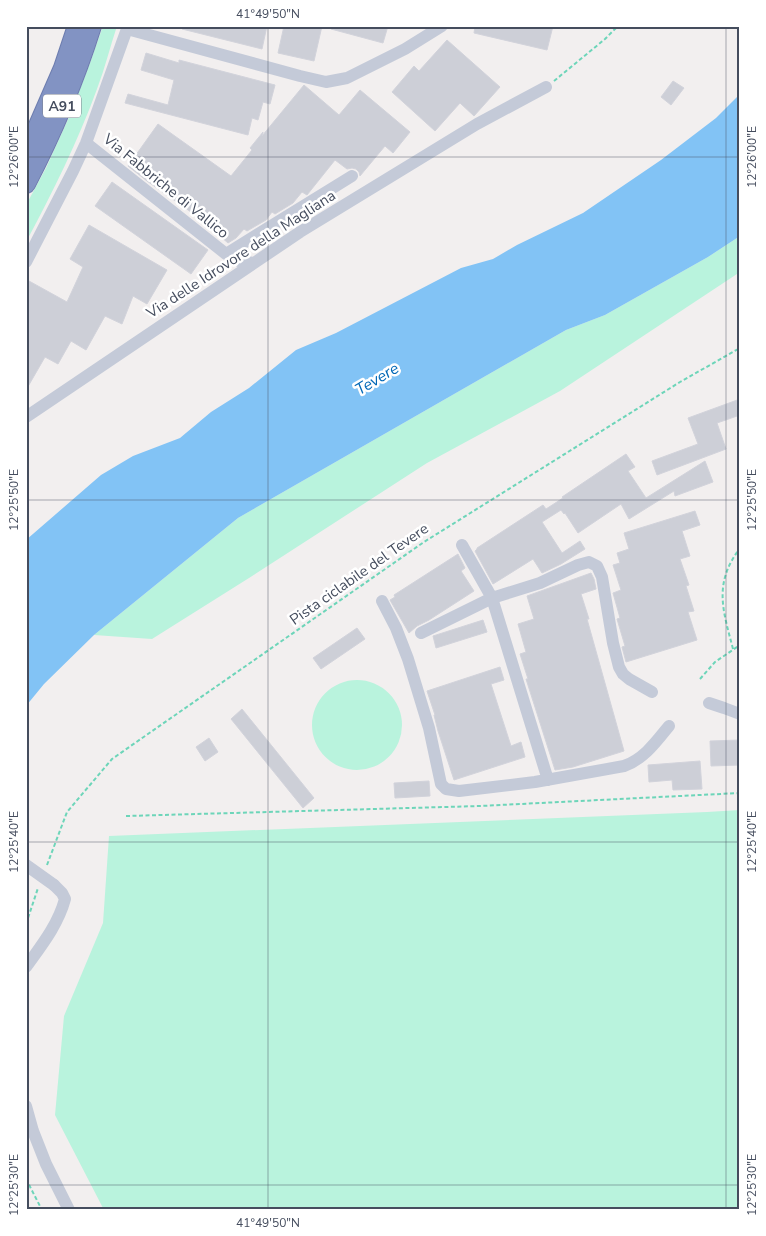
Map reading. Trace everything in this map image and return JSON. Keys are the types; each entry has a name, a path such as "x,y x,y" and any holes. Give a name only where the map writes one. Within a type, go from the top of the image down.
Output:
{"highway":[{"name":"A91","path":"26,153 63,68 78,26"},
{"name":"A91","path":"26,184 57,118 92,26"}],"street":[{"path":"26,262 86,143 128,28 326,82 347,78 405,50 442,26"},
{"name":"Via delle Idrovore della Magliana","path":"26,417 300,232 477,124 546,87"},
{"name":"Via Fabbriche di Vallico","path":"86,143 226,254 352,176"},
{"path":"226,254 239,262 254,263"},
{"path":"462,545 492,598 548,780"},
{"path":"421,633 492,598 546,580 589,562 595,565 603,581 612,643 619,667 628,679 652,692"},
{"path":"382,601 396,628 408,659 429,728 440,780 443,787 449,790 459,791 548,780 630,764 647,752 669,726"},
{"path":"709,703 740,714"},
{"path":"26,865 54,885 62,893 65,900 62,912 26,967"},
{"path":"26,1106 33,1131 46,1164 69,1210"}],"path":[{"path":"546,87 605,39 618,26"},
{"name":"Pista ciclabile del Tevere","path":"47,864 67,812 112,759 424,542 680,382 740,348"},
{"path":"733,649 726,622 723,586 727,570 740,548"},
{"path":"700,679 715,662 740,645"},
{"path":"126,816 480,806 740,793"},
{"path":"26,924 39,886"},
{"path":"26,1179 42,1210"}],"green space":[{"path":"103,26 117,26 100,81 73,147 26,242 26,205 46,168 70,115"},
{"path":"740,236 740,272 560,391 427,463 152,639 94,635 238,518 566,330 605,315 708,257"},
{"path":"357,680 374,683 389,693 399,708 402,725 399,742 389,757 374,767 357,770 340,767 325,757 315,742 312,725 315,708 325,693 340,683"},
{"path":"740,810 740,1210 104,1210 55,1115 64,1016 103,923 109,836"}],"water":[{"name":"Tevere","path":"740,94 740,236 708,257 605,315 566,330 238,518 94,635 44,684 26,706 26,540 101,475 133,456 180,438 211,412 249,388 296,350 336,333 461,268 493,259 517,245 583,213 661,160 716,118"}],"building":[{"path":"182,26 267,26 262,49 182,29"},
{"path":"284,26 322,26 314,61 278,53"},
{"path":"331,26 388,26 383,43 331,29"},
{"path":"475,26 553,26 547,50 474,33"},
{"path":"447,40 500,87 474,116 460,103 435,131 392,92 414,66 419,71"},
{"path":"146,53 179,63 179,60 275,85 270,104 263,102 258,120 252,118 248,135 125,103 128,94 168,105 174,80 141,70"},
{"path":"673,81 684,88 671,105 661,97"},
{"path":"304,85 339,115 360,90 410,132 393,153 385,146 360,176 356,169 347,169 335,160 307,195 302,192 293,203 275,214 272,212 266,220 247,231 244,229 236,238 228,243 198,217 128,166 158,124 231,176 252,150 250,148"},
{"path":"112,182 208,250 191,274 95,206"},
{"path":"89,225 167,270 147,304 133,296 122,324 105,316 86,350 71,341 58,364 45,357 26,390 26,287 29,281 67,302 83,267 70,259"},
{"path":"740,399 740,415 717,423 726,449 657,475 652,461 698,444 688,418"},
{"path":"626,454 635,467 628,471 646,498 705,461 713,482 675,496 674,491 629,519 621,504 578,533 561,510 542,522 562,553 580,541 585,549 542,573 533,559 493,584 475,551 477,548 543,505 546,509"},
{"path":"695,511 700,525 682,531 690,556 680,559 689,585 686,586 694,611 688,612 697,640 626,662 622,647 625,646 617,619 620,618 613,593 621,590 613,565 620,563 617,553 629,549 624,533"},
{"path":"458,554 465,568 461,571 474,591 417,626 409,633 390,600 395,597 394,595"},
{"path":"591,573 596,589 581,594 624,751 573,767 555,770 526,679 528,679 520,654 526,652 518,624 534,619 527,596"},
{"path":"483,620 487,632 436,648 433,636"},
{"path":"357,628 365,639 321,669 313,658"},
{"path":"500,667 504,680 491,684 511,746 521,742 525,757 454,780 427,691"},
{"path":"242,709 314,798 303,808 231,719"},
{"path":"209,738 218,752 205,761 196,747"},
{"path":"740,740 740,765 711,766 710,741"},
{"path":"700,761 702,789 673,790 672,780 649,782 648,765"},
{"path":"429,781 430,796 395,798 394,783"}]}
